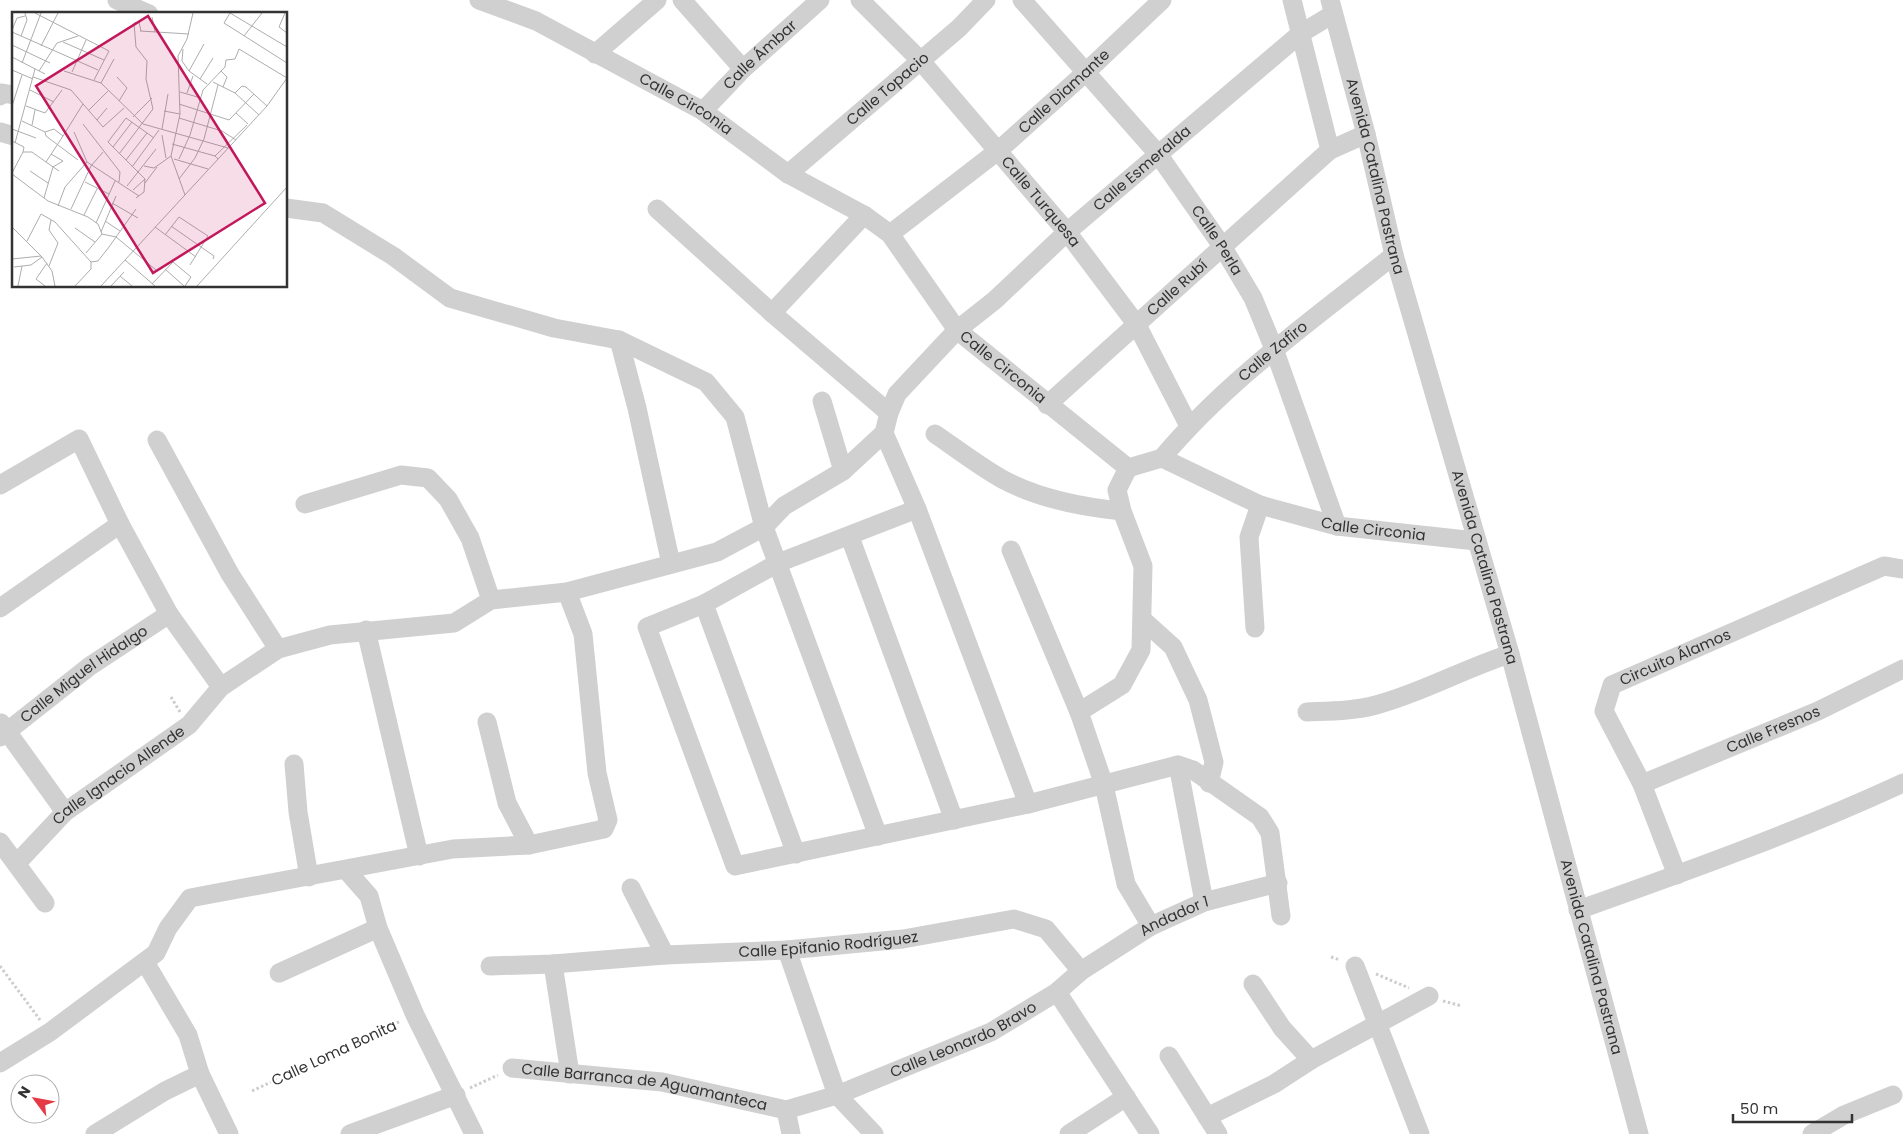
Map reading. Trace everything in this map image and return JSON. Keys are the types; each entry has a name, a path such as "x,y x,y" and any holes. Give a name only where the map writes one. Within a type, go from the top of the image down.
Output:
{"street":[{"path":"117,0 144,12"},
{"path":"150,12 157,0"},
{"name":"Calle Circonia","path":"479,0 536,21 703,112 788,174 864,215 890,234 956,330 1128,468"},
{"path":"595,54 657,0"},
{"path":"682,0 743,68"},
{"name":"Calle Ámbar","path":"703,112 743,68 820,0"},
{"name":"Calle Turquesa","path":"860,0 920,60 999,150 1067,232 1137,325 1189,426"},
{"name":"Calle Topacio","path":"788,174 959,28 986,0"},
{"name":"Calle Perla","path":"1022,0 1158,154 1222,246 1254,298 1337,526"},
{"name":"Calle Diamante","path":"890,234 999,150 1086,73 1162,0"},
{"path":"1292,0 1330,150"},
{"name":"Calle Esmeralda","path":"884,433 889,412 897,394 956,330 995,300 1067,232 1332,7"},
{"name":"Avenida Catalina Pastrana","path":"1332,7 1366,134 1394,255 1510,654 1639,1134"},
{"path":"0,96 2,93 12,94"},
{"name":"Calle Rubí","path":"1048,405 1330,150 1366,134"},
{"path":"288,208 323,213 393,256 450,298 554,328 619,340 706,382 735,417 764,527 878,836"},
{"path":"657,208 772,313 889,412"},
{"path":"772,313 864,215"},
{"name":"Calle Zafiro","path":"1162,458 1189,426 1274,349 1394,255"},
{"path":"619,340 671,564"},
{"path":"822,401 843,471"},
{"path":"305,504 401,475 428,478 448,499 470,538 491,600 566,592 717,552 764,527 784,506 843,471 884,433 917,509 1028,804"},
{"path":"934,434 1003,480 1042,496 1090,508 1122,511"},
{"path":"0,485 79,439 120,524 169,614 221,687"},
{"path":"157,440 230,574 278,649"},
{"path":"1079,712 1122,684 1141,650 1143,566 1122,511 1117,490 1128,468 1162,458"},
{"name":"Calle Circonia","path":"1162,458 1260,505 1337,526 1476,541"},
{"path":"1255,628 1249,537 1260,505"},
{"path":"917,509 850,537 778,562 704,604 647,627 735,866 1028,804 1178,765 1193,770 1208,783 1260,817 1270,833 1281,916"},
{"path":"0,608 120,524"},
{"path":"850,537 954,820"},
{"path":"1011,550 1079,712 1104,785 1126,884 1151,926"},
{"name":"Circuito Álamos","path":"1677,875 1642,784 1604,711 1612,685 1884,566 1903,569"},
{"path":"0,1063 50,1032 151,958 168,928 190,898 309,878 453,849 529,845 604,829 608,820 597,773 583,634 566,592"},
{"name":"Calle Ignacio Allende","path":"17,863 65,812 189,725 221,687 278,649 330,635 366,630 413,629 454,624 491,600"},
{"path":"704,604 796,854"},
{"name":"Calle Miguel Hidalgo","path":"2,730 90,666 169,614"},
{"path":"1143,620 1173,648 1198,700 1214,762 1208,783"},
{"path":"366,630 419,856"},
{"path":"1307,712 1350,710 1377,705 1510,654"},
{"name":"Calle Fresnos","path":"1642,784 1818,711 1903,669"},
{"path":"487,722 507,802 529,845"},
{"path":"2,730 65,812"},
{"path":"294,764 298,812 309,878"},
{"path":"1178,765 1204,902"},
{"path":"1578,910 1824,820 1903,783"},
{"path":"0,842 45,903"},
{"path":"369,896 383,863"},
{"path":"346,871 369,896 378,928 415,1014 474,1134"},
{"name":"Andador 1","path":"1081,971 1151,926 1204,902 1278,883"},
{"path":"631,888 665,955"},
{"name":"Calle Epifanio Rodríguez","path":"490,966 553,964 665,955 787,950 903,939 1014,919 1046,929 1081,971"},
{"path":"279,973 378,928"},
{"path":"787,950 837,1095 874,1134"},
{"path":"151,958 188,1035 200,1074 229,1134"},
{"path":"553,964 570,1074"},
{"path":"1355,966 1420,1134"},
{"name":"Calle Leonardo Bravo","path":"837,1095 991,1032 1057,992 1081,971"},
{"path":"1253,984 1282,1028 1310,1060"},
{"path":"1057,992 1150,1134"},
{"path":"1207,1117 1274,1084 1310,1060 1378,1026 1430,996"},
{"path":"1169,1056 1218,1134"},
{"name":"Calle Barranca de Aguamanteca","path":"512,1068 662,1082 786,1110 837,1095"},
{"path":"95,1134 165,1091 200,1074"},
{"path":"350,1134 456,1095"},
{"path":"1812,1134 1844,1115 1893,1095"},
{"path":"1069,1134 1126,1097"},
{"path":"786,1110 791,1134"}],"path":[{"path":"0,966 50,1032"},
{"name":"Calle Loma Bonita","path":"252,1091 415,1014"},
{"name":"Calle Barranca de Aguamanteca","path":"456,1095 512,1068"}]}
